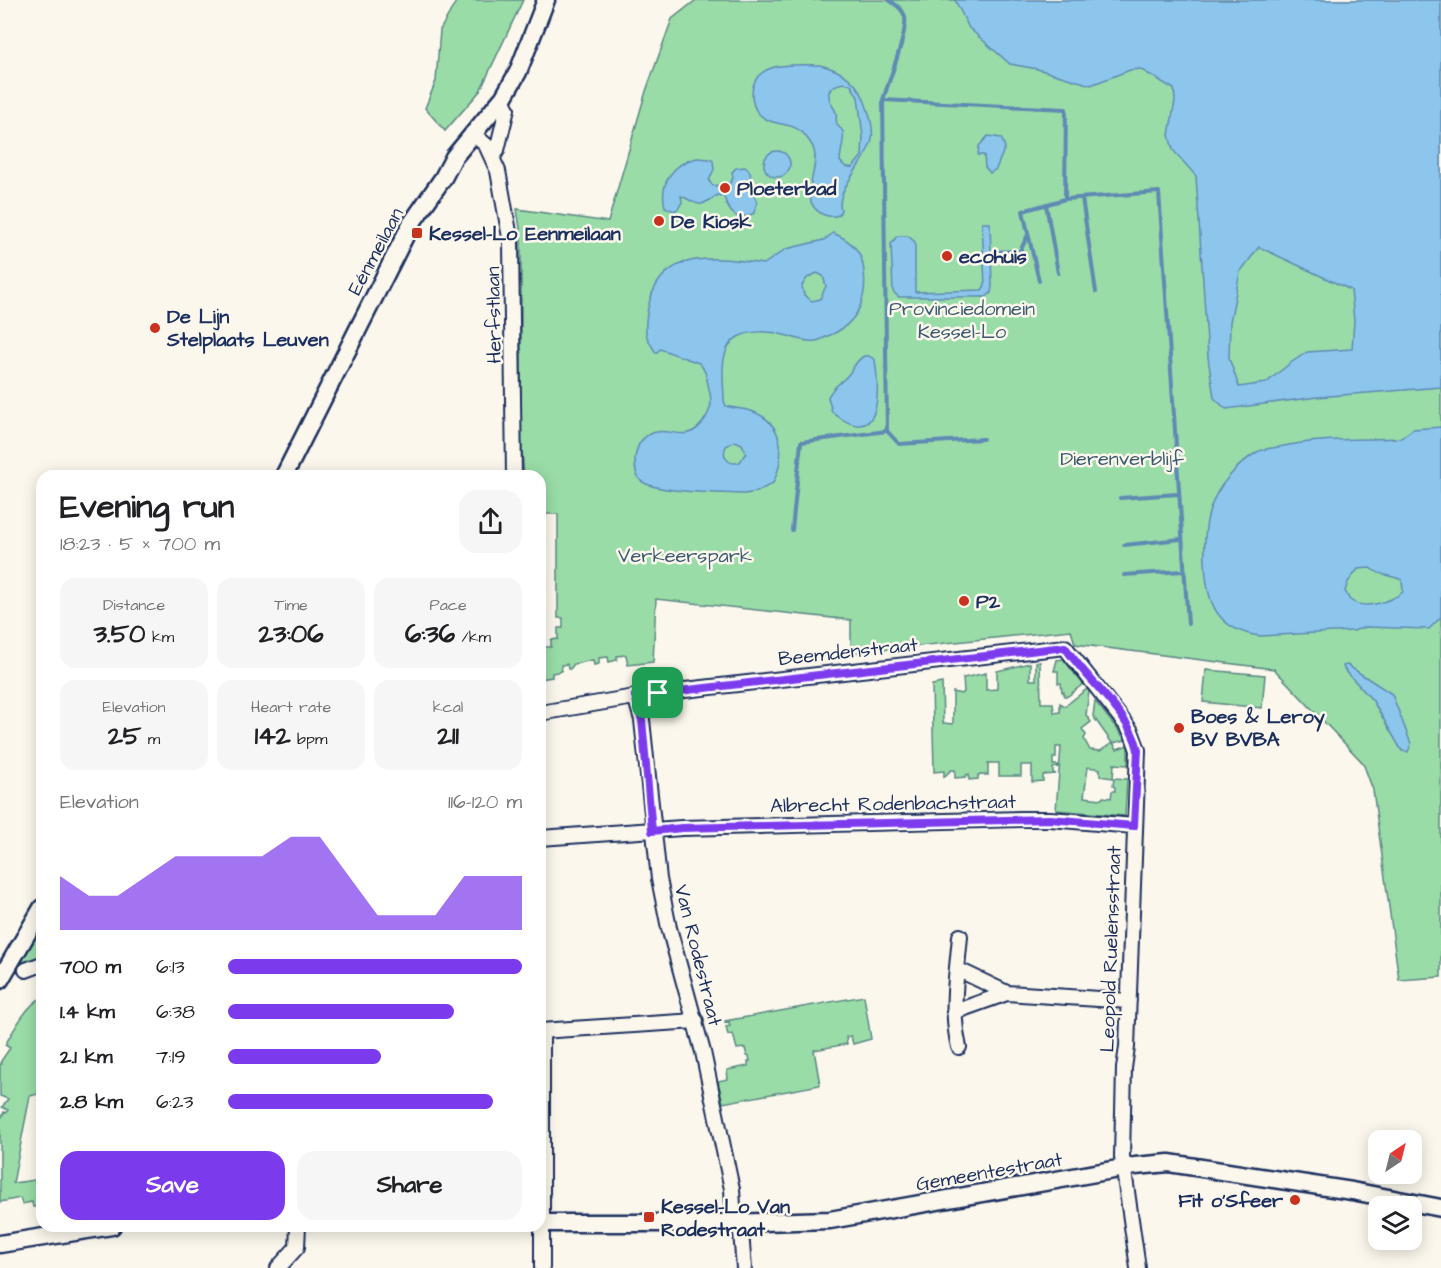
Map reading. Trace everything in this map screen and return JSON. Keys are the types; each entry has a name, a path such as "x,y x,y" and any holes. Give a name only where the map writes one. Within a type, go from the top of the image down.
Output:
{"street":[{"name":"Eénmeilaan","path":"287,470 411,224 443,178 462,163 476,136 504,107 546,0"},
{"path":"493,157 497,150 504,107"},
{"name":"Herfstlaan","path":"476,136 493,157 504,196 512,243 514,470"},
{"name":"Beemdenstraat","path":"546,712 635,696 1065,647"},
{"name":"Leopold Ruelensstraat","path":"1065,647 1124,720 1136,740 1138,750 1122,1157 1138,1268"},
{"name":"Van Rodestraat","path":"635,696 642,720 652,831 659,879 669,928 696,1021 732,1189 734,1222 741,1232 744,1268"},
{"name":"Albrecht Rodenbachstraat","path":"546,838 652,831 1031,819 1134,826"},
{"path":"0,980 36,918"},
{"path":"959,1047 954,1026 954,1012 960,936"},
{"path":"26,970 36,966"},
{"path":"957,969 1007,993 1129,1001"},
{"path":"954,1012 1007,993"},
{"path":"546,1032 696,1021"},
{"name":"Gemeentestraat","path":"546,1223 830,1220 1123,1168 1169,1163 1353,1191 1441,1208"},
{"path":"0,1244 75,1232"},
{"path":"278,1268 297,1247 298,1232"},
{"path":"541,1232 542,1268"}],"green space":[{"path":"457,0 523,0 480,91 445,131 425,108 436,81 440,30"},
{"name":"Provinciedomein Kessel-Lo","path":"696,0 1441,0 1441,977 1399,980 1373,790 1363,763 1274,669 1075,644 1071,630 851,653 851,620 656,599 653,662 628,665 626,655 617,656 617,660 609,662 608,657 599,658 599,664 594,665 593,660 574,664 570,669 567,664 561,665 562,671 552,673 552,677 546,678 546,647 551,647 551,640 558,639 558,628 563,628 563,618 558,618 558,514 546,514 546,470 524,470 521,438 521,235 517,209 608,222 646,91 672,19"},
{"path":"1063,659 1083,684 1068,696 1064,696 1061,683 1058,683 1058,671 1054,671 1057,660"},
{"path":"1036,662 1040,662 1041,703 1053,703 1054,713 1060,712 1060,703 1065,706 1087,689 1089,691 1086,715 1091,722 1082,729 1090,750 1100,751 1112,743 1093,716 1095,701 1126,740 1113,743 1117,749 1128,745 1128,765 1114,764 1113,778 1100,776 1100,769 1088,767 1084,797 1111,798 1112,791 1115,791 1114,778 1127,779 1125,816 1056,810 1061,747 1056,747 1056,758 1053,758 1053,765 1058,765 1053,768 1053,773 1056,774 1043,775 1043,781 1032,782 1032,765 1021,765 1021,776 999,776 999,763 988,763 988,775 978,775 978,779 969,780 969,774 966,777 955,778 955,770 951,770 944,777 944,771 934,772 932,685 942,683 943,723 953,724 953,692 961,694 964,692 963,678 986,673 986,690 997,689 997,671 1030,663 1030,680 1036,680"},
{"path":"1206,670 1265,675 1262,708 1203,702"},
{"path":"36,932 36,962 21,966 18,964"},
{"path":"864,996 871,1039 853,1044 851,1036 846,1037 847,1044 814,1050 820,1085 723,1103 718,1081 728,1079 727,1070 748,1066 748,1061 750,1061 745,1048 737,1049 733,1034 728,1035 726,1027 730,1026 729,1022 725,1023 725,1021"},
{"path":"36,1002 36,1094 30,1096 13,1183 36,1180 36,1207 33,1207 32,1202 22,1204 20,1198 0,1202 0,1117 8,1110 2,1107 8,1099 0,1096 0,1064 10,1048 5,1045 31,1005"}],"water":[{"path":"955,0 1441,0 1441,387 1317,397 1226,409 1214,398 1208,357 1196,176 1173,150 1169,135 1175,101 1174,89 1140,69 1130,70 1091,85 1037,69 1010,64 969,28","holes":["1259,247 1351,290 1354,321 1352,349 1307,352 1266,383 1239,387 1229,358 1230,322 1240,272"]},
{"path":"788,65 820,65 842,73 853,82 862,95 872,125 872,139 869,148 842,194 841,210 839,215 835,216 822,214 814,208 811,201 810,185 815,159 814,148 796,128 765,119 756,110 752,99 755,82 760,74 768,69","holes":["838,84 851,85 858,97 863,136 862,156 853,167 845,166 840,161 843,132 837,124 836,112 829,96 830,89"]},
{"path":"988,136 1001,138 1005,147 996,169 990,173 985,167 984,155 978,155 979,146"},
{"path":"777,151 786,155 790,164 786,173 777,177 768,173 764,164 768,155"},
{"path":"697,158 713,161 714,169 709,181 713,186 730,183 733,178 732,172 736,168 748,169 750,189 757,202 754,213 743,217 734,215 728,208 724,197 718,195 702,204 681,196 682,202 678,209 674,211 665,207 664,190 670,175 681,164"},
{"path":"982,223 990,223 992,286 991,293 986,297 899,297 893,292 891,244 897,236 908,236 915,242 915,292 982,290 985,285"},
{"path":"833,233 838,235 852,245 861,259 864,276 863,298 854,316 839,331 817,341 803,341 767,332 743,335 731,342 724,357 726,406 754,412 764,417 777,433 781,452 773,483 757,492 744,494 658,488 640,480 636,473 635,459 642,439 656,432 685,434 691,432 698,428 705,419 711,403 704,369 699,363 660,349 656,353 648,339 647,314 657,283 668,271 697,260 731,260 764,264 786,249 824,240","holes":["817,273 823,276 826,286 820,299 812,301 804,295 802,286 807,278","735,441 742,444 746,453 740,462 732,463 725,457 725,450 726,446"]},
{"path":"864,356 875,360 877,402 868,422 860,425 848,422 832,412 828,397"},
{"path":"1441,427 1441,617 1429,629 1366,627 1353,631 1260,636 1245,633 1223,620 1216,611 1208,588 1205,537 1214,499 1232,473 1251,456 1265,449 1325,441 1401,438 1413,429","holes":["1370,568 1402,580 1403,592 1378,604 1363,605 1350,600 1345,591 1348,582 1358,569"]},
{"path":"1347,665 1392,694 1411,744 1408,752 1402,751 1373,701 1344,669 1343,666"}],"waterway":[{"path":"792,530 801,442 887,431 883,100 901,45 905,24 905,17 899,7 889,0"},
{"path":"883,100 1066,109 1065,199 1159,192 1188,624"},
{"path":"1082,198 1096,292"},
{"path":"1039,281 1023,211 1065,199"},
{"path":"1046,204 1058,273"},
{"path":"991,252 1020,251 1028,235"},
{"path":"887,431 899,444 983,439"},
{"path":"1120,498 1178,494"},
{"path":"1124,545 1181,539"},
{"path":"1124,575 1183,571"}],"place":[{"name":"Ploeterbad","path":"725,188"},
{"name":"De Kiosk","path":"659,221"},
{"name":"Kessel-Lo Eenmeilaan","path":"417,233"},
{"name":"ecohuis","path":"947,256"},
{"name":"De Lijn Stelplaats Leuven","path":"155,328"},
{"name":"P2","path":"964,601"},
{"name":"Boes & Leroy BV BVBA","path":"1179,728"},
{"name":"Fit o'Sfeer","path":"1295,1200"},
{"name":"Kessel-Lo Van Rodestraat","path":"649,1217"}],"route":[{"path":"1065,647 1124,720 1136,740 1138,750 1134,826 1050,819 682,828 652,831 642,720 635,696 658,693 1065,647"}],"park label":[{"name":"Dierenverblijf","path":"1122,458"},
{"name":"Verkeerspark","path":"685,555"}]}
